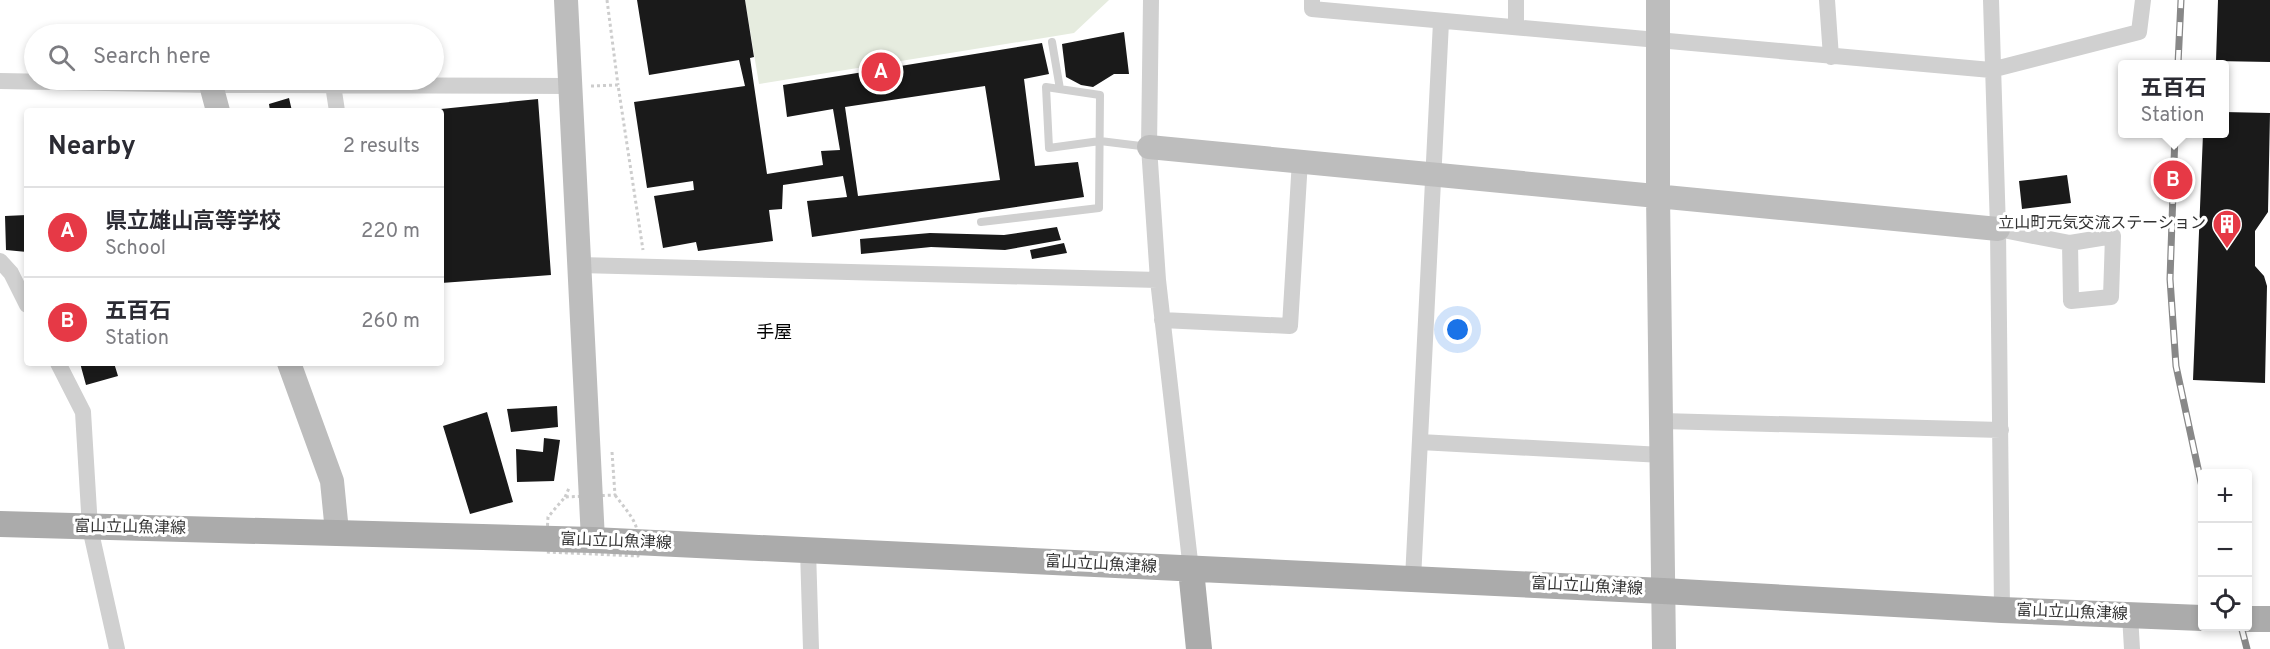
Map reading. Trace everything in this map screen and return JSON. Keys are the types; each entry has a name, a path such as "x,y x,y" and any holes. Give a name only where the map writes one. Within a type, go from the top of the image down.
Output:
{"main road":[{"name":"富山立山魚津線","path":"0,524 593,540 2198,618"},
{"path":"1191,570 1199,649"},
{"path":"2252,619 2270,619"}],"street":[{"path":"566,0 579,86 579,265 593,540"},
{"path":"1151,0 1149,147 1158,280 1191,570"},
{"path":"1312,0 1312,9 1991,70 2139,32 2143,0"},
{"path":"1516,0 1516,26"},
{"path":"1658,0 1658,196 1664,649"},
{"path":"1827,0 1830,57"},
{"path":"1990,0 1998,229 2002,610"},
{"path":"1413,579 1441,22"},
{"path":"0,81 24,81"},
{"path":"444,85 579,86"},
{"path":"212,90 217,108"},
{"path":"334,90 337,108"},
{"path":"1149,147 1998,229 2070,243"},
{"path":"1162,320 1290,326 1300,160"},
{"path":"0,261 11,273 24,299"},
{"path":"579,265 1158,280"},
{"path":"60,366 83,412 90,528 117,649"},
{"path":"290,366 332,481 337,532"},
{"path":"1662,421 2001,430"},
{"path":"1420,442 1662,455"},
{"path":"808,550 811,649"},
{"path":"2130,615 2132,649"}],"lane":[{"path":"1052,42 1060,89"},
{"path":"981,222 1099,208 1100,141 1100,95 1046,87 1048,148 1100,141 1149,147"}],"path":[{"path":"607,0 645,267"},
{"path":"579,86 618,85"}],"shaded area":[{"path":"745,0 1109,0 1074,33 759,84"}],"building":[{"path":"637,0 745,0 754,57 750,58 767,174 823,165 821,151 840,150 833,109 787,117 783,85 1042,43 1049,74 1024,79 1035,166 1078,162 1084,197 812,237 807,201 847,197 843,176 783,185 782,209 769,210 773,241 698,251 696,242 663,248 654,196 694,190 693,181 647,188 634,102 745,86 739,60 649,75","holes":["985,86 1000,180 858,196 845,107"]},
{"path":"2218,0 2270,0 2270,62 2216,60"},
{"path":"1124,32 1129,74 1114,74 1093,87 1081,85 1066,77 1062,44"},
{"path":"289,98 291,108 270,108 269,104"},
{"path":"538,99 551,275 444,283 444,109"},
{"name":"立山町元気交流ステーション","path":"2229,112 2270,113 2268,212 2255,231 2255,266 2264,276 2267,286 2265,383 2193,380 2203,138 2229,138"},
{"path":"2067,175 2071,203 2022,209 2019,181"},
{"path":"24,215 24,252 6,250 5,216"},
{"path":"1057,227 1061,240 1005,250 931,247 861,254 860,239 930,233 1004,235"},
{"path":"1064,243 1067,253 1032,259 1030,250"},
{"path":"81,366 115,366 118,376 86,385"},
{"path":"557,406 558,427 511,432 507,409"},
{"path":"487,412 513,502 470,514 443,426"},
{"path":"544,438 560,440 554,481 517,482 516,449 543,452"}],"railway":[{"path":"2178,60 2181,0"},
{"path":"2175,138 2170,279 2176,366 2198,469"},
{"path":"2242,631 2247,649"}],"place":[{"name":"県立雄山高等学校","path":"881,72"},
{"name":"五百石","path":"2173,180"},
{"name":"立山町元気交流ステーション","path":"2227,250"}],"district":[{"name":"手屋","path":"774,333"}]}
